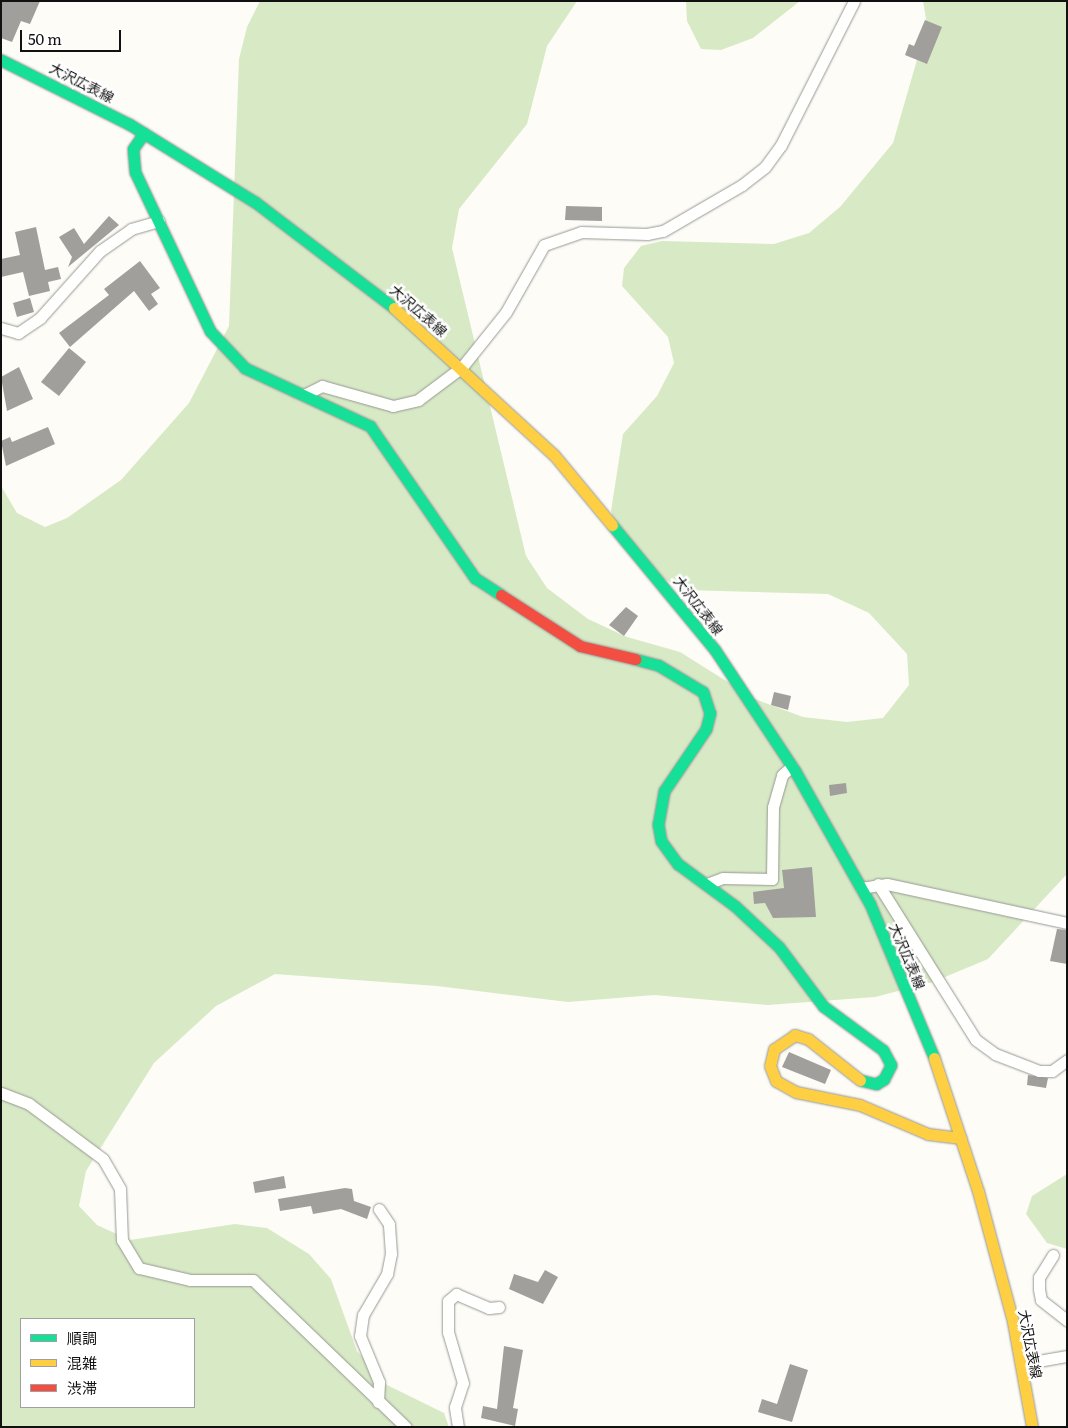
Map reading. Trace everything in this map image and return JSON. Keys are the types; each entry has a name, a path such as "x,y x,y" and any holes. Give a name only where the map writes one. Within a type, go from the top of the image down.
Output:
{"main road":[{"name":"大沢広表線","path":"1,60 144,133 255,202 359,278 462,367 554,455 653,570 715,650 792,766 861,888 931,1047 961,1138 1021,1364 1032,1427"},
{"path":"144,133 133,149 135,172 210,331 228,354 245,368 352,414 382,438 475,578 580,646 658,665 703,692 710,713 706,729 671,776 658,824 669,855 707,884 779,948 823,1006 883,1050 891,1065 884,1079 876,1084 860,1080 808,1040 795,1035 774,1049 770,1066 776,1081 796,1092 860,1105 928,1134 961,1138"}],"street":[{"path":"306,394 322,386 394,406 405,405 462,367 506,312 544,245 581,232 647,234 664,231 695,216 765,167 781,145 854,1"},
{"path":"1,328 18,333 40,318 100,251 130,230 159,221"},
{"path":"707,884 722,878 772,878 773,807 782,775 792,766"},
{"path":"861,888 878,884 1067,924"},
{"path":"878,884 976,1040 995,1054 1039,1072 1052,1071 1067,1060"},
{"path":"1,1093 28,1104 103,1159 120,1189 122,1240 139,1268 190,1280 253,1280 406,1427"},
{"path":"378,1402 379,1382 360,1336 363,1315 387,1274 391,1254 389,1224 379,1209"},
{"path":"1053,1255 1040,1277 1039,1289 1042,1300 1067,1320"},
{"path":"458,1427 455,1407 463,1383 448,1332 448,1301 456,1294 489,1308 499,1307"},
{"path":"1021,1364 1067,1356"}],"green space":[{"path":"260,1 577,1 547,46 527,124 459,209 452,248 526,556 547,588 588,619 627,637 680,652 755,699 803,717 847,722 883,718 909,685 907,654 869,613 828,594 685,590 649,571 621,545 611,511 623,434 657,396 674,363 668,337 622,286 624,268 641,246 662,241 774,244 809,233 840,207 893,143 927,25 923,1 1067,1 1067,874 988,959 933,982 875,997 768,1005 654,995 568,1002 437,986 275,974 216,1006 154,1063 86,1171 79,1206 97,1225 130,1240 235,1224 267,1228 309,1254 331,1279 357,1351 387,1385 444,1413 449,1427 1,1427 1,486 17,513 45,527 67,518 121,480 189,403 229,326 239,59 247,27"},
{"path":"686,1 800,1 753,38 721,50 701,49 687,21"},
{"path":"1067,1174 1067,1249 1047,1243 1026,1214 1032,1196"}],"building":[{"path":"1,1 40,1 30,24 21,21 12,42 1,38"},
{"path":"925,20 942,27 927,64 905,55 909,44 914,46"},
{"path":"566,206 602,207 602,221 565,220"},
{"path":"109,216 119,225 68,267 72,257 59,237 74,228 84,244"},
{"path":"36,227 45,270 58,267 61,279 48,282 50,291 29,296 23,272 1,277 1,259 20,255 15,232"},
{"path":"140,261 160,288 151,294 158,304 149,311 134,291 70,347 59,333 109,295 104,289"},
{"path":"30,298 34,312 17,317 13,303"},
{"path":"69,348 86,362 59,396 41,382"},
{"path":"19,367 33,399 7,411 1,377"},
{"path":"48,427 55,444 6,466 1,441 10,437 12,442"},
{"path":"626,607 638,616 624,636 609,625"},
{"path":"774,692 791,696 788,710 771,705"},
{"path":"846,783 847,793 830,796 829,785"},
{"path":"812,867 816,917 773,918 765,903 754,904 753,892 784,888 782,870"},
{"path":"1057,929 1067,930 1067,964 1050,961"},
{"path":"789,1052 831,1070 825,1084 782,1067"},
{"path":"1028,1075 1048,1078 1046,1088 1027,1085"},
{"path":"284,1176 286,1188 255,1193 253,1182"},
{"path":"345,1188 352,1189 354,1201 371,1207 367,1219 341,1209 313,1214 311,1206 280,1211 278,1199"},
{"path":"545,1270 558,1277 543,1304 509,1289 514,1274 538,1282"},
{"path":"504,1346 523,1350 513,1408 518,1409 515,1426 481,1418 483,1406 497,1409"},
{"path":"790,1364 808,1370 792,1422 758,1412 762,1399 777,1404"}],"traffic: fast":[{"path":"1,60 129,124 255,202 394,308"},
{"path":"144,133 133,149 135,172 210,331 245,368 370,426 475,578 501,595"},
{"path":"612,525 715,650 795,771 870,904 934,1058"},
{"path":"635,659 658,665 703,692 710,713 706,729 664,791 658,824 661,841 678,864 735,906 779,947 823,1006 883,1050 891,1065 884,1079 876,1084 860,1080"}],"traffic: slow":[{"path":"394,308 554,455 612,525"},
{"path":"860,1080 808,1039 795,1035 774,1049 770,1066 776,1081 796,1092 860,1105 928,1134 961,1138"},
{"path":"934,1058 978,1191 1013,1322 1032,1427"}],"traffic: jam":[{"path":"501,595 580,646 635,659"}]}
